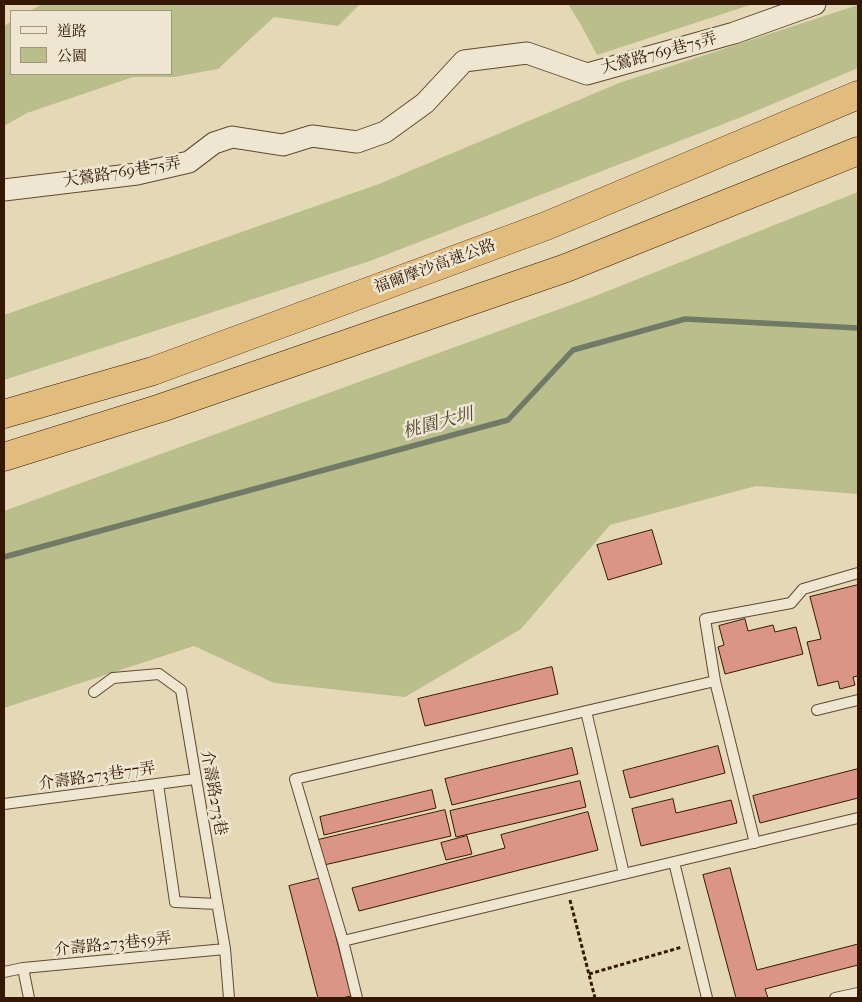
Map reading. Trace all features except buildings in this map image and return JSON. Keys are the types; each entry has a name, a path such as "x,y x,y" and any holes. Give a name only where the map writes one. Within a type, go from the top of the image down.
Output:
{"highway":[{"name":"福爾摩沙高速公路","path":"4,414 153,371 546,226 858,95"},
{"path":"4,457 161,408 566,268 858,151"}],"street":[{"name":"大鶯路769巷75弄","path":"4,190 137,174 189,162 214,143 232,137 283,145 312,136 357,142 385,132 425,103 464,61 527,53 587,74 734,33 815,4"}],"lane":[{"path":"755,843 715,682 705,619 791,603 803,589 858,573"},
{"name":"介壽路273巷","path":"94,692 113,678 159,674 181,690 217,904 229,998"},
{"path":"357,998 343,941 295,779 715,682"},
{"path":"817,710 858,700"},
{"path":"586,712 624,874"},
{"name":"介壽路273巷77弄","path":"4,804 195,779"},
{"path":"158,784 175,902 217,904"},
{"path":"343,941 858,818"},
{"path":"674,862 707,998"},
{"name":"介壽路273巷59弄","path":"4,972 23,968 224,949"},
{"path":"23,968 29,998"},
{"path":"835,998 858,993"}],"path":[{"path":"567,888 595,998"},
{"path":"589,974 694,944"}],"green space":[{"path":"42,4 360,4 338,26 274,17 218,69 174,77 133,77 27,113 4,126 4,26 10,23 10,75 172,75 172,10 32,10"},
{"path":"568,4 753,4 597,55"},
{"path":"858,5 858,68 744,116 370,261 4,380 4,315 379,184 619,83"},
{"path":"858,192 858,494 756,486 610,525 521,629 405,697 274,683 194,646 4,708 4,511 590,298"}],"waterway":[{"name":"桃園大圳","path":"4,557 508,420 573,350 685,319 858,328"}]}
